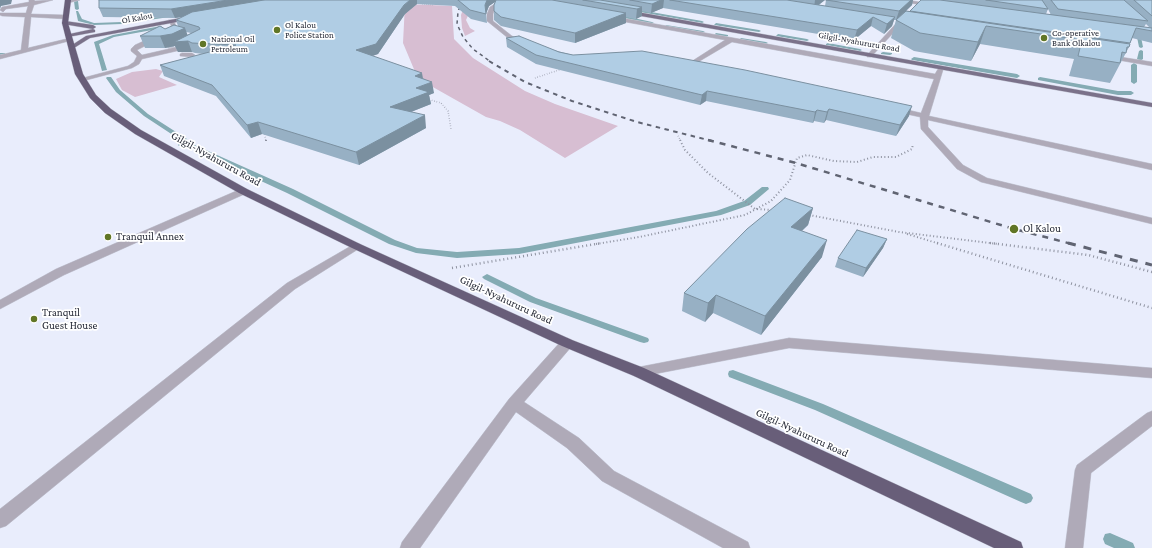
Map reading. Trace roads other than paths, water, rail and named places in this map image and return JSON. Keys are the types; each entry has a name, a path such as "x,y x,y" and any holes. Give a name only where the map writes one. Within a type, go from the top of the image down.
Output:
{"highway":[{"name":"Gilgil-Nyahururu Road","path":"71,0 68,32 79,74 93,96 108,111 138,132 243,191 356,246 567,343 638,372 1014,548"}],"main road":[{"name":"Gilgil-Nyahururu Road","path":"618,10 868,56 939,73 1152,105"},
{"path":"162,22 201,16"},
{"name":"Ol Kalou","path":"68,32 88,37 162,22"},
{"name":"Ol Kalou","path":"68,32 162,22"},
{"path":"68,32 84,27 104,28"}],"street":[{"path":"2,13 11,7 31,2 50,0"},
{"path":"505,0 493,7 490,14 490,21 510,37 530,45"},
{"path":"896,0 942,6"},
{"path":"24,51 31,2"},
{"path":"914,8 919,3"},
{"path":"2,13 28,16 68,32"},
{"path":"868,56 908,14"},
{"path":"607,17 730,40 939,73 924,120"},
{"path":"171,21 178,33"},
{"path":"890,23 905,25"},
{"path":"0,57 24,51 68,32"},
{"path":"164,39 178,33"},
{"path":"83,79 130,67 139,62 139,55 134,50 137,46 178,33"},
{"path":"156,51 179,49 199,38"},
{"path":"688,66 730,40"},
{"path":"139,55 147,48"},
{"path":"139,55 168,48"},
{"path":"182,54 192,55"},
{"path":"1098,56 1152,64"},
{"path":"681,65 702,69"},
{"path":"886,107 924,120 1152,167"},
{"path":"924,120 960,167 984,180 1152,221"},
{"path":"0,305 60,272 243,191"},
{"path":"0,520 291,286 356,246"},
{"path":"409,548 514,403 567,343"},
{"path":"638,372 789,343 1152,373"},
{"path":"514,403 573,443 608,476 741,548"},
{"path":"1074,548 1083,470 1152,417"}],"waterway":[{"path":"76,1 77,9"},
{"path":"640,11 702,22"},
{"path":"77,12 80,20 94,24 122,23 174,16"},
{"path":"615,15 652,23"},
{"path":"716,24 759,31"},
{"path":"666,26 703,32"},
{"path":"104,70 96,43 113,36 161,27"},
{"path":"716,34 726,36"},
{"path":"778,35 807,40"},
{"path":"1139,37 1141,47"},
{"path":"741,39 766,43"},
{"path":"828,44 860,50"},
{"path":"1140,59 1141,51"},
{"path":"883,53 890,54"},
{"path":"914,59 1017,76"},
{"path":"1134,65 1134,82"},
{"path":"109,78 118,91 146,115 185,140 185,143"},
{"path":"1040,79 1118,93 1131,93"},
{"path":"181,145 185,143"},
{"path":"185,143 290,191 392,242 416,250 457,255 519,251 718,213 747,203 765,189"},
{"path":"487,277 533,300 644,340"},
{"path":"733,374 819,407 1026,498"},
{"path":"1110,539 1128,548"}],"tunnel":[{"path":"168,48 184,40"}],"railway":[{"path":"462,0 458,12 457,24 463,37 473,49 491,62"},
{"path":"489,61 525,82 572,101 637,122 712,141"},
{"path":"708,140 796,163 1014,229 1072,244"},
{"path":"1068,243 1152,265"}],"place":[{"name":"Ol Kalou Police Station","path":"277,30"},
{"name":"Co-operative Bank Olkalou","path":"1044,38"},
{"name":"National Oil Petroleum","path":"203,44"},
{"name":"Ol Kalou","path":"1014,229"},
{"name":"Tranquil Annex","path":"108,237"},
{"name":"Tranquil Guest House","path":"34,319"}]}
